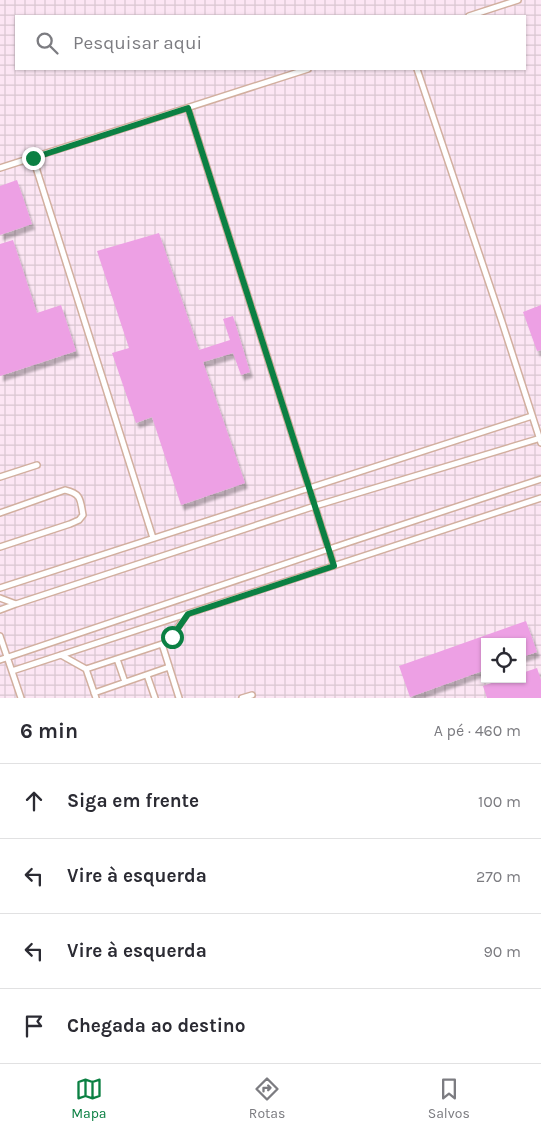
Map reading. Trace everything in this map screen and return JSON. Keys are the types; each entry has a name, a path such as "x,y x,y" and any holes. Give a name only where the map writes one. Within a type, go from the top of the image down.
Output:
{"lane":[{"path":"472,15 518,0"},
{"path":"0,168 305,70"},
{"path":"0,610 315,506 540,440 416,70"},
{"path":"188,108 334,566"},
{"path":"33,158 153,538"},
{"path":"0,588 532,416"},
{"path":"0,477 37,465"},
{"path":"0,660 541,479"},
{"path":"0,513 65,490 74,492 79,497 83,515 79,520 70,524 0,547"},
{"path":"12,671 541,498"},
{"path":"0,598 16,604"},
{"path":"86,669 168,642 188,614"},
{"path":"0,636 21,698"},
{"path":"162,644 179,698"},
{"path":"62,655 86,669 95,695 169,667"},
{"path":"117,659 126,682"},
{"path":"147,675 155,698"},
{"path":"242,698 252,695"}],"shaded area":[{"path":"0,0 541,0 541,698 0,698"}],"building":[{"path":"17,180 32,224 0,235 0,186"},
{"path":"159,233 199,350 230,340 223,319 233,316 250,372 241,375 233,353 203,362 245,483 181,505 152,417 136,423 112,353 129,348 97,251"},
{"path":"13,240 37,313 61,305 76,351 0,376 0,244"},
{"path":"541,305 541,350 537,351 523,312"},
{"path":"526,621 537,652 526,656 526,638 481,638 481,671 410,697 399,666"},
{"path":"537,668 541,680 541,698 487,698 483,686 492,683 526,683 526,672"}],"route":[{"path":"33,158 188,108 334,566 188,614 172,637"}]}
